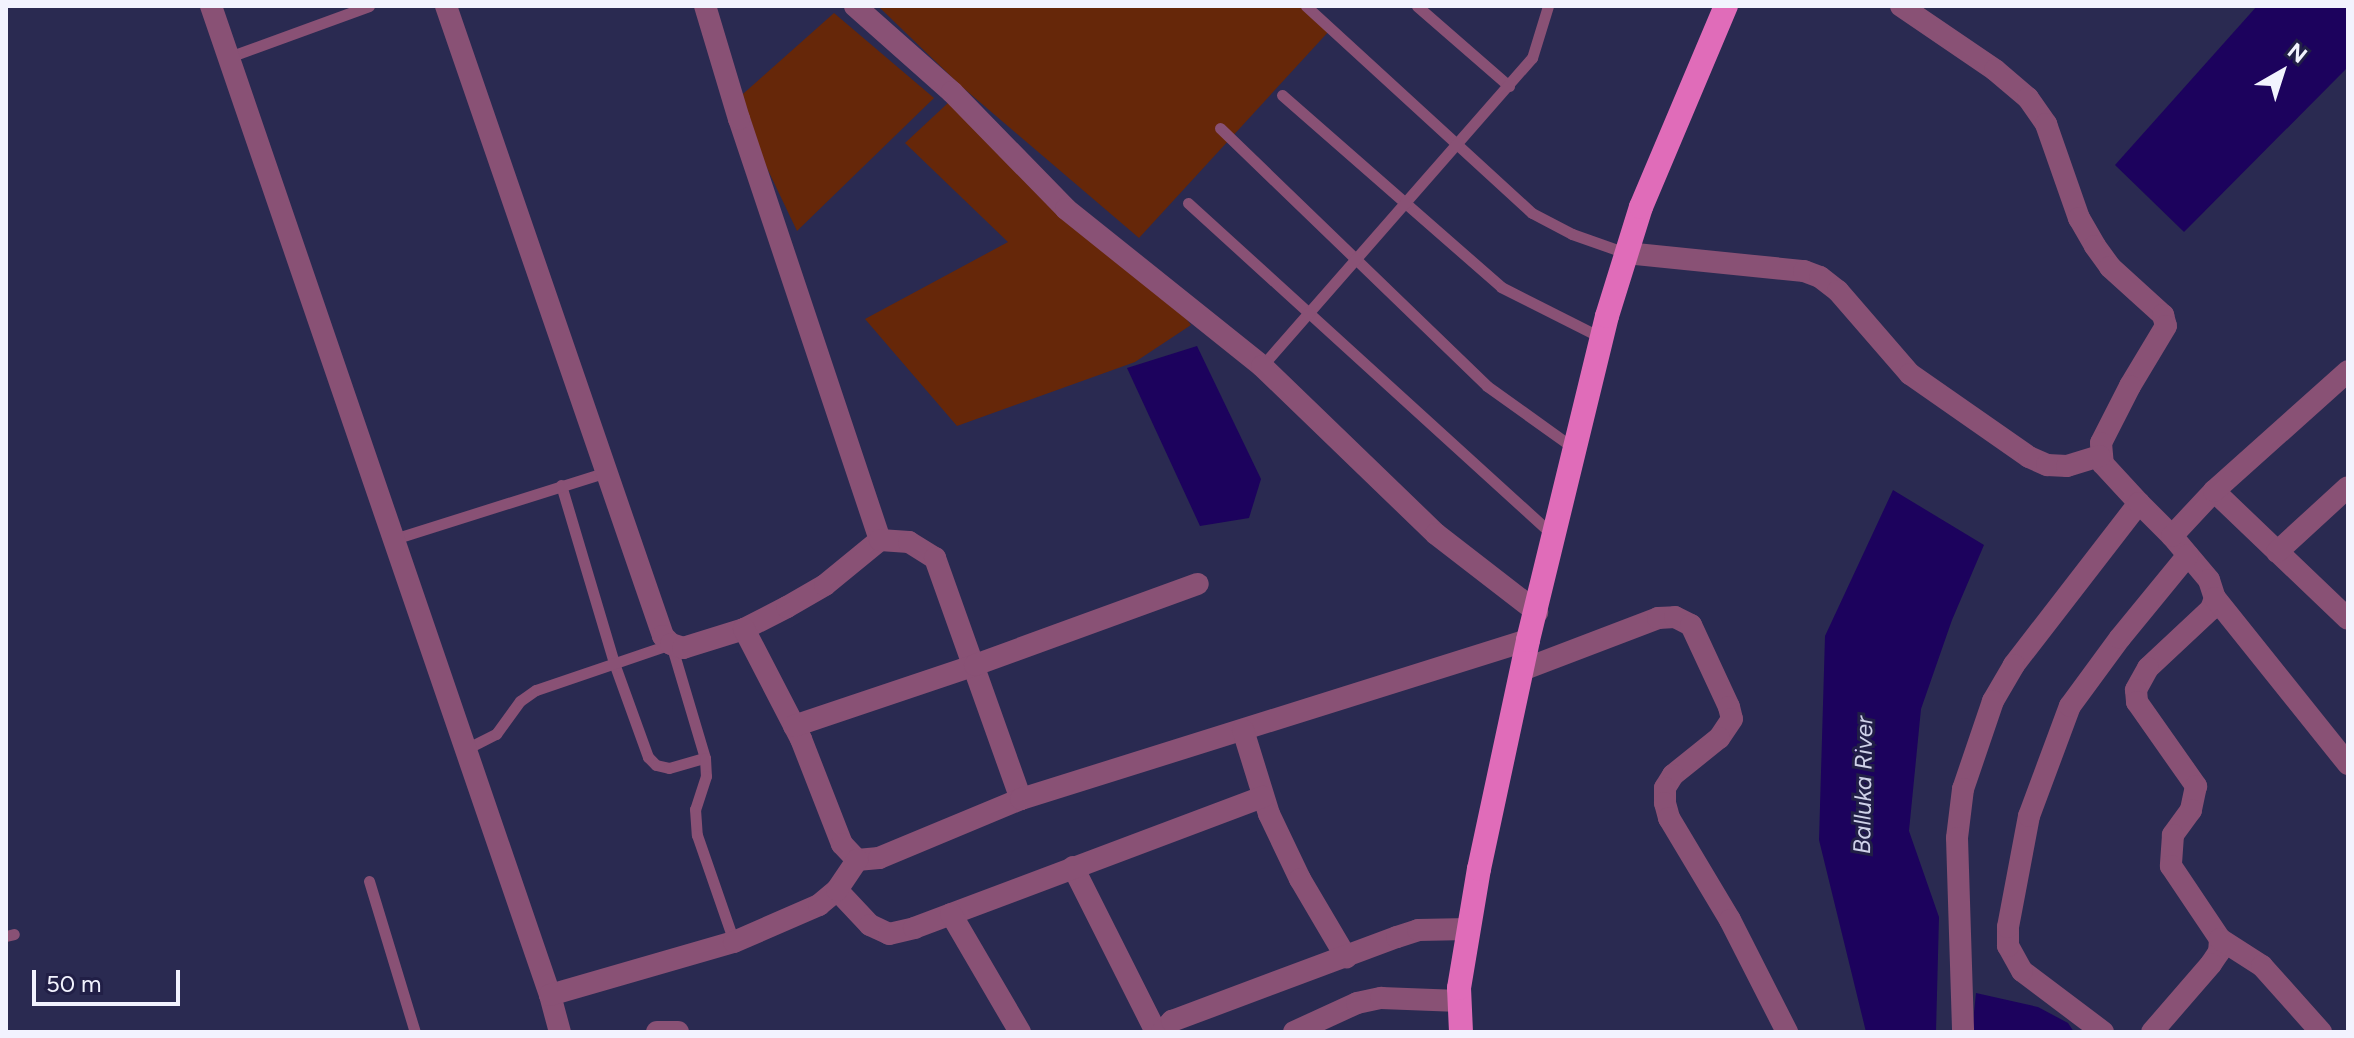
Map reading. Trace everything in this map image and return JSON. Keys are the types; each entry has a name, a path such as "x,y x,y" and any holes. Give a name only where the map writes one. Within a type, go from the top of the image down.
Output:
{"main road":[{"path":"1461,1032 1459,1001 1469,929 1528,640 1602,338 1626,253 1726,6"}],"street":[{"path":"211,6 562,1031"},
{"path":"446,6 663,636 671,644 683,648 744,629 825,585 880,540 909,542 935,558 1021,799"},
{"path":"705,6 739,119 880,540"},
{"path":"855,6 952,92 1066,209 1262,366 1436,534 1537,612"},
{"path":"1901,6 1995,70 2028,98 2046,124 2079,218 2095,246 2110,267 2163,315 2166,326 2163,336 2130,386 2101,443 2100,456 2108,471 2209,580 2215,598 2348,764"},
{"path":"1626,253 1804,271 1820,277 1838,291 1910,374 1940,399 2029,457 2047,465 2067,466 2100,456"},
{"path":"2165,529 2214,491 2348,371"},
{"path":"2277,552 2348,487"},
{"path":"2214,491 2348,619"},
{"path":"1963,1032 1957,838 1963,789 1977,742 1993,701 2014,665 2139,503"},
{"path":"2103,1032 2022,971 2008,946 2008,927 2029,816 2070,706 2120,638 2188,555"},
{"path":"794,726 975,665 1198,584"},
{"path":"2215,598 2211,609 2148,668 2136,690 2137,702 2196,786 2191,810 2173,835 2171,866 2220,939 2262,966 2321,1032"},
{"path":"1522,670 1658,618 1675,617 1691,625 1732,719 1719,738 1673,775 1665,788 1665,803 1669,818 1730,920 1787,1032"},
{"path":"744,629 794,726 842,844 857,860"},
{"path":"857,860 879,858 1021,799 1528,640"},
{"path":"1243,730 1263,797 1300,879 1346,957"},
{"path":"837,890 870,925 889,934 951,914 1263,797"},
{"path":"550,995 734,942 819,905 837,890 857,860"},
{"path":"1073,867 1156,1032"},
{"path":"951,914 1020,1032"},
{"path":"1162,1032 1172,1021 1418,930 1469,929"},
{"path":"2152,1032 2211,964 2219,952 2220,939"},
{"path":"1294,1032 1357,1003 1381,998 1459,1001"},
{"path":"657,1032 678,1032"}],"lane":[{"path":"229,57 369,6"},
{"path":"1306,6 1532,213 1572,234 1626,253"},
{"path":"1417,6 1509,86"},
{"path":"1262,366 1509,86 1540,40 1548,6"},
{"path":"1282,95 1501,287 1602,338"},
{"path":"1220,128 1354,261 1487,386 1576,450"},
{"path":"1188,203 1554,536"},
{"path":"394,539 607,472"},
{"path":"561,485 614,663 648,757 656,765 669,768 705,758"},
{"path":"466,749 496,734 520,701 536,690 671,644 705,758 706,776 695,809 697,835 734,942"},
{"path":"369,881 415,1032"}],"shaded area":[{"path":"878,6 1306,6 1330,30 1139,238 961,86"},
{"path":"834,13 934,98 797,231 735,101"},
{"path":"949,102 1159,283 1191,325 1135,362 957,426 865,319 1008,242 905,143"}],"water":[{"path":"2257,6 2348,6 2348,67 2184,232 2115,165"},
{"path":"1197,346 1261,479 1249,518 1200,526 1127,368"},
{"name":"Balluka River","path":"1893,490 1984,545 1952,620 1921,709 1909,831 1939,917 1936,1032 1866,1032 1819,840 1825,636"},
{"path":"1976,993 2038,1007 2068,1023 2074,1032 1972,1032"}]}
